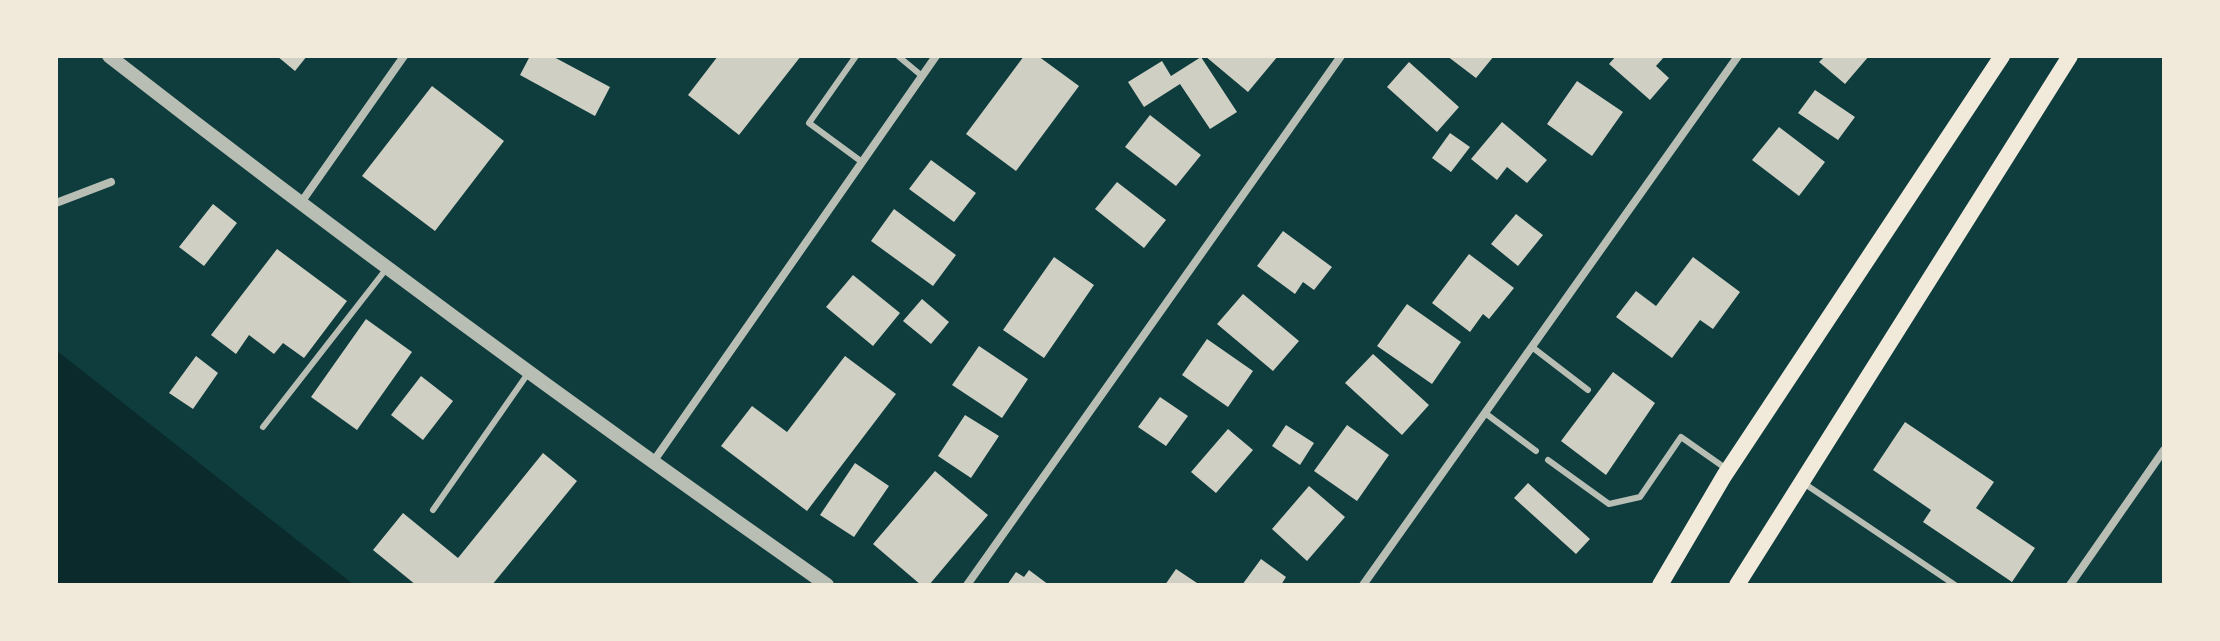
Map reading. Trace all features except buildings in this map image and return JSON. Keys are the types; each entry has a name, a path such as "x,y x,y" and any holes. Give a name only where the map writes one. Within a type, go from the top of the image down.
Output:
{"main road":[{"path":"1660,585 1728,470 2002,56"},
{"path":"1737,585 2070,56"}],"street":[{"path":"109,56 300,205 652,463 827,585"},
{"path":"652,463 936,56"},
{"path":"967,585 1341,56"},
{"path":"1363,585 1738,56"},
{"path":"300,205 402,57"},
{"path":"56,203 111,182"},
{"path":"2070,585 2164,450"}],"lane":[{"path":"856,56 809,123 862,162"},
{"path":"898,56 922,76"},
{"path":"263,427 387,268"},
{"path":"1532,347 1588,390"},
{"path":"433,510 529,372"},
{"path":"1485,413 1536,451"},
{"path":"1548,460 1609,504 1640,497 1681,437 1728,470"},
{"path":"1802,481 1955,585"}],"water":[{"path":"56,350 354,585 56,585"}]}
